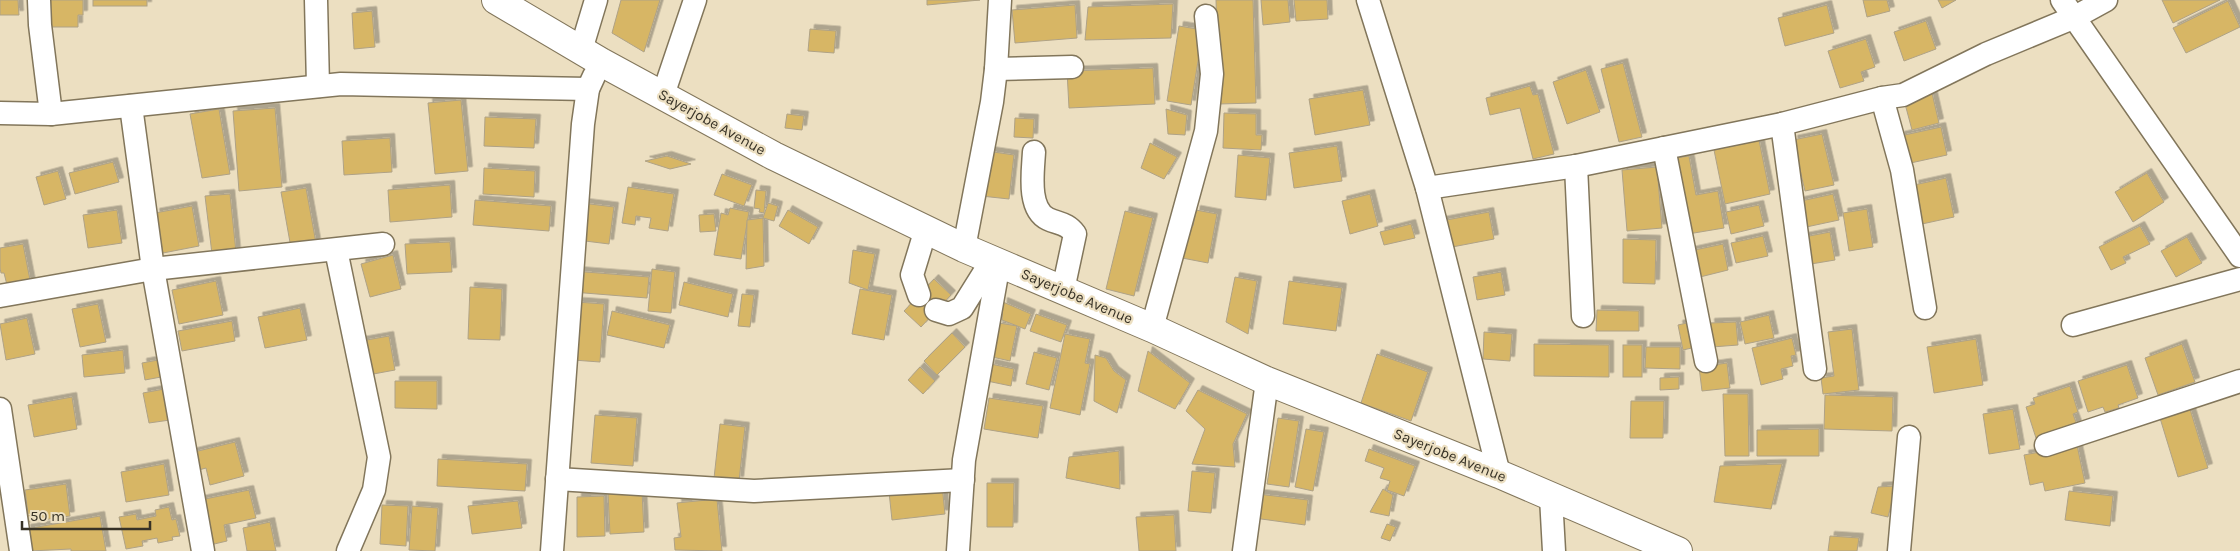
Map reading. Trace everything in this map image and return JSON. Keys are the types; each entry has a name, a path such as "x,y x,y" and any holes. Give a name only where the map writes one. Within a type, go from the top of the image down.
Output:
{"main road":[{"name":"Sayerjobe Avenue","path":"496,0 591,56 774,156 964,248 1152,328 1268,381 1498,474 1678,551"}],"street":[{"path":"39,0 40,25 51,114"},
{"path":"316,0 318,86"},
{"path":"552,551 583,124 596,0"},
{"path":"663,95 695,0"},
{"path":"964,248 996,68 1000,0"},
{"path":"1368,0 1427,188 1498,474"},
{"path":"1427,188 1576,166 1782,124 1882,98 1903,95 1986,54 2068,8 2106,0"},
{"path":"2068,8 2240,256"},
{"path":"1152,328 1206,131 1212,74 1206,16"},
{"path":"996,68 1072,67"},
{"path":"0,113 51,114 341,84 588,89"},
{"path":"1882,98 1902,170 1925,308"},
{"path":"131,106 152,269 204,551"},
{"path":"1782,124 1815,369"},
{"path":"1664,148 1706,361"},
{"path":"1034,152 1033,189 1038,210 1046,218 1069,226 1075,234 1063,290"},
{"path":"1576,166 1584,316"},
{"path":"918,295 912,275 926,229"},
{"path":"0,296 152,269 383,244"},
{"path":"336,250 379,458 374,490 348,551"},
{"path":"936,310 948,314 962,308 996,262"},
{"path":"958,551 964,460 996,262"},
{"path":"2073,325 2240,279"},
{"path":"1244,551 1268,381"},
{"path":"2046,445 2240,382"},
{"path":"0,409 21,551"},
{"path":"1899,551 1909,437"},
{"path":"557,479 754,491 963,480"},
{"path":"1551,497 1554,551"}],"building":[{"path":"0,0 18,0 19,15 0,15"},
{"path":"42,0 83,0 83,15 78,15 78,27 42,27"},
{"path":"93,0 147,0 147,6 93,6"},
{"path":"621,0 660,0 644,52 612,33"},
{"path":"927,0 980,0 927,5"},
{"path":"1216,0 1253,0 1256,103 1219,104"},
{"path":"1261,0 1288,0 1290,22 1263,25"},
{"path":"1294,0 1327,0 1328,19 1296,21"},
{"path":"1863,0 1887,0 1890,11 1867,17"},
{"path":"1938,0 1956,0 1942,8"},
{"path":"2162,0 2220,0 2173,23"},
{"path":"2228,1 2240,27 2186,53 2173,28"},
{"path":"1173,4 1171,38 1085,40 1088,7"},
{"path":"1075,5 1077,38 1015,43 1012,10"},
{"path":"1827,5 1834,33 1785,46 1778,18"},
{"path":"372,11 375,47 354,49 352,13"},
{"path":"1926,21 1936,49 1904,61 1894,32"},
{"path":"1179,26 1203,30 1191,105 1167,101"},
{"path":"810,29 836,31 834,53 808,51"},
{"path":"1866,39 1875,67 1861,72 1864,81 1840,88 1828,51"},
{"path":"1623,63 1642,137 1619,142 1601,69"},
{"path":"1153,68 1155,104 1069,108 1067,71"},
{"path":"1586,70 1600,112 1567,124 1553,82"},
{"path":"1530,86 1533,95 1538,94 1554,154 1533,159 1520,108 1490,115 1486,98"},
{"path":"1363,90 1370,125 1315,135 1309,99"},
{"path":"1932,93 1939,123 1912,130 1904,100"},
{"path":"461,100 468,171 435,174 428,103"},
{"path":"275,108 282,187 239,191 233,111"},
{"path":"219,109 230,174 202,178 190,114"},
{"path":"1166,109 1187,115 1185,135 1168,134"},
{"path":"1224,113 1256,114 1256,135 1262,135 1261,150 1223,148"},
{"path":"787,114 804,116 802,130 785,128"},
{"path":"485,117 536,119 534,148 484,146"},
{"path":"1015,118 1034,119 1033,138 1014,137"},
{"path":"1941,127 1947,155 1906,164 1900,136"},
{"path":"1822,134 1834,185 1805,191 1793,140"},
{"path":"390,138 392,172 344,175 342,141"},
{"path":"1759,140 1770,194 1725,204 1714,150"},
{"path":"1150,143 1177,157 1164,179 1141,168"},
{"path":"1337,146 1342,181 1294,188 1289,153"},
{"path":"987,151 1014,155 1009,199 981,196"},
{"path":"1238,155 1270,158 1266,200 1235,197"},
{"path":"667,156 691,164 670,169 645,161"},
{"path":"1689,156 1696,195 1718,191 1724,228 1682,235 1669,159"},
{"path":"113,162 119,182 75,194 69,173"},
{"path":"1657,167 1662,228 1627,231 1622,170"},
{"path":"484,168 535,171 534,197 483,194"},
{"path":"58,171 66,199 44,205 36,177"},
{"path":"2147,173 2164,202 2133,222 2115,192"},
{"path":"722,174 752,185 744,206 714,195"},
{"path":"1946,178 1954,217 1922,224 1914,185"},
{"path":"450,185 452,217 390,222 388,190"},
{"path":"628,187 674,194 668,231 649,228 651,218 636,216 635,225 622,223"},
{"path":"306,188 316,243 291,248 281,192"},
{"path":"756,190 766,191 764,213 759,212 760,209 754,208"},
{"path":"230,194 236,252 212,254 205,196"},
{"path":"1370,194 1378,226 1350,234 1342,201"},
{"path":"1833,194 1839,220 1797,229 1792,203"},
{"path":"475,200 551,206 549,231 473,225"},
{"path":"582,203 614,207 609,244 577,240"},
{"path":"768,203 778,206 774,221 763,218"},
{"path":"1759,205 1764,226 1731,234 1726,212"},
{"path":"192,206 199,246 163,253 155,213"},
{"path":"730,208 749,212 741,259 714,255 721,213 728,215"},
{"path":"1867,209 1873,247 1849,251 1843,213"},
{"path":"117,210 122,243 88,248 83,215"},
{"path":"788,210 818,227 809,244 779,226"},
{"path":"1196,210 1217,214 1208,263 1177,257 1183,224 1193,226"},
{"path":"1125,211 1153,218 1134,296 1106,289"},
{"path":"1489,212 1494,239 1447,248 1441,221"},
{"path":"714,214 716,231 700,232 699,215"},
{"path":"763,218 764,266 746,269 747,220"},
{"path":"1411,224 1415,238 1384,245 1380,232"},
{"path":"2140,226 2150,244 2123,257 2126,263 2111,270 2099,247"},
{"path":"1830,232 1835,260 1799,266 1794,239"},
{"path":"1763,236 1768,256 1736,263 1731,243"},
{"path":"2187,237 2202,263 2176,277 2161,251"},
{"path":"1623,239 1656,240 1655,284 1623,283"},
{"path":"450,242 452,272 407,274 405,244"},
{"path":"23,244 31,285 8,289 4,273 1,273 0,268 0,248"},
{"path":"1723,244 1728,270 1696,278 1690,251"},
{"path":"853,250 875,254 868,290 849,283"},
{"path":"393,255 401,289 370,297 361,264"},
{"path":"652,269 675,272 671,313 648,311"},
{"path":"573,271 649,277 647,298 572,292"},
{"path":"1501,272 1505,295 1477,300 1473,277"},
{"path":"1235,277 1257,281 1248,334 1226,322"},
{"path":"934,279 951,295 921,327 904,311"},
{"path":"216,281 223,315 179,324 172,290"},
{"path":"1289,281 1342,288 1336,331 1283,324"},
{"path":"684,282 733,294 728,317 679,305"},
{"path":"470,287 502,289 500,340 468,339"},
{"path":"860,289 892,295 884,340 852,334"},
{"path":"742,294 754,295 750,327 738,326"},
{"path":"577,302 604,304 600,362 573,360"},
{"path":"1003,302 1031,314 1025,329 1002,320"},
{"path":"98,304 106,342 80,347 72,309"},
{"path":"300,308 307,340 265,348 258,317"},
{"path":"1597,310 1639,311 1639,331 1596,331"},
{"path":"612,311 670,325 664,348 607,335"},
{"path":"1036,314 1067,325 1061,342 1030,331"},
{"path":"1769,315 1774,338 1745,344 1740,322"},
{"path":"27,318 35,354 6,360 0,324"},
{"path":"232,321 235,341 182,351 178,331"},
{"path":"1691,322 1696,347 1683,350 1678,325"},
{"path":"1736,322 1738,345 1712,347 1710,323"},
{"path":"999,323 1017,326 1010,361 992,357"},
{"path":"1852,329 1859,390 1823,394 1821,378 1834,376 1828,332"},
{"path":"1484,332 1512,334 1510,361 1483,359"},
{"path":"952,333 965,347 937,375 924,361"},
{"path":"1065,334 1090,339 1085,363 1090,364 1080,415 1050,408"},
{"path":"389,336 395,370 368,375 361,341"},
{"path":"1792,338 1796,355 1791,356 1793,366 1781,369 1783,379 1761,385 1752,348"},
{"path":"1976,339 1983,385 1934,393 1927,347"},
{"path":"1534,344 1609,345 1609,377 1534,376"},
{"path":"2182,344 2195,382 2158,395 2145,358"},
{"path":"1623,345 1642,345 1642,377 1623,377"},
{"path":"1646,347 1680,347 1680,369 1645,368"},
{"path":"123,350 125,373 84,377 82,355"},
{"path":"1148,351 1190,383 1175,409 1138,391"},
{"path":"1034,352 1057,358 1049,390 1026,384"},
{"path":"1377,354 1428,372 1411,421 1361,403"},
{"path":"1095,355 1106,358 1114,371 1126,380 1117,413 1094,401"},
{"path":"158,360 161,377 145,380 142,363"},
{"path":"1727,363 1730,388 1702,391 1699,367"},
{"path":"991,364 1014,369 1011,386 987,381"},
{"path":"2127,365 2138,398 2118,405 2119,408 2105,412 2103,407 2088,412 2078,381"},
{"path":"920,367 935,381 923,394 908,380"},
{"path":"1679,377 1679,389 1660,390 1660,378"},
{"path":"395,381 437,381 437,409 395,408"},
{"path":"2070,386 2078,412 2073,414 2077,425 2036,438 2026,407 2035,404 2033,398"},
{"path":"164,389 170,420 149,423 143,393"},
{"path":"1198,390 1247,414 1233,444 1235,467 1192,464 1205,429 1186,411"},
{"path":"1723,394 1748,394 1749,456 1725,456"},
{"path":"1825,395 1893,397 1892,431 1824,429"},
{"path":"72,397 77,429 34,437 28,405"},
{"path":"989,398 1043,406 1038,438 984,429"},
{"path":"1631,401 1664,401 1663,438 1630,438"},
{"path":"2013,409 2020,449 1989,454 1983,414"},
{"path":"2190,409 2208,468 2178,477 2160,418"},
{"path":"595,415 637,418 633,466 591,463"},
{"path":"1278,418 1299,421 1289,487 1267,484"},
{"path":"720,424 745,427 739,481 714,478"},
{"path":"1306,429 1324,432 1313,491 1295,487"},
{"path":"1819,429 1819,456 1757,456 1757,430"},
{"path":"235,442 244,476 210,485 206,468 195,471 190,453"},
{"path":"2077,445 2085,483 2045,491 2043,482 2030,485 2024,455"},
{"path":"1369,449 1415,466 1404,496 1387,490 1390,481 1380,478 1384,468 1365,461"},
{"path":"1119,451 1120,489 1066,478 1069,457"},
{"path":"438,459 527,464 525,491 437,486"},
{"path":"164,464 169,495 126,502 121,472"},
{"path":"1782,464 1771,509 1714,502 1720,466"},
{"path":"1192,471 1215,473 1211,513 1188,511"},
{"path":"987,483 1014,483 1013,527 987,527"},
{"path":"66,484 70,516 29,522 25,490"},
{"path":"942,485 945,514 892,520 889,492"},
{"path":"1896,486 1888,517 1871,513 1878,487"},
{"path":"1383,489 1393,495 1389,516 1370,512"},
{"path":"249,490 256,518 224,525 227,541 210,545 200,500"},
{"path":"642,491 644,532 610,534 608,493"},
{"path":"2069,491 2113,496 2110,526 2065,520"},
{"path":"1258,494 1308,500 1305,525 1254,518"},
{"path":"604,496 605,536 577,537 577,497"},
{"path":"717,499 722,551 675,550 674,538 681,537 677,503"},
{"path":"518,501 522,528 472,534 468,506"},
{"path":"382,505 408,506 406,546 380,544"},
{"path":"412,506 438,508 435,551 409,550"},
{"path":"169,507 172,520 176,519 180,536 172,537 173,540 158,543 157,538 142,541 143,546 126,549 119,517 136,514 137,520 156,516 155,510"},
{"path":"1174,515 1176,551 1139,551 1136,517"},
{"path":"100,516 106,551 71,551 71,549 30,551 26,529"},
{"path":"270,522 276,551 247,551 243,528"},
{"path":"1387,524 1396,527 1390,541 1381,538"},
{"path":"1830,536 1859,538 1857,551 1828,551"}]}
